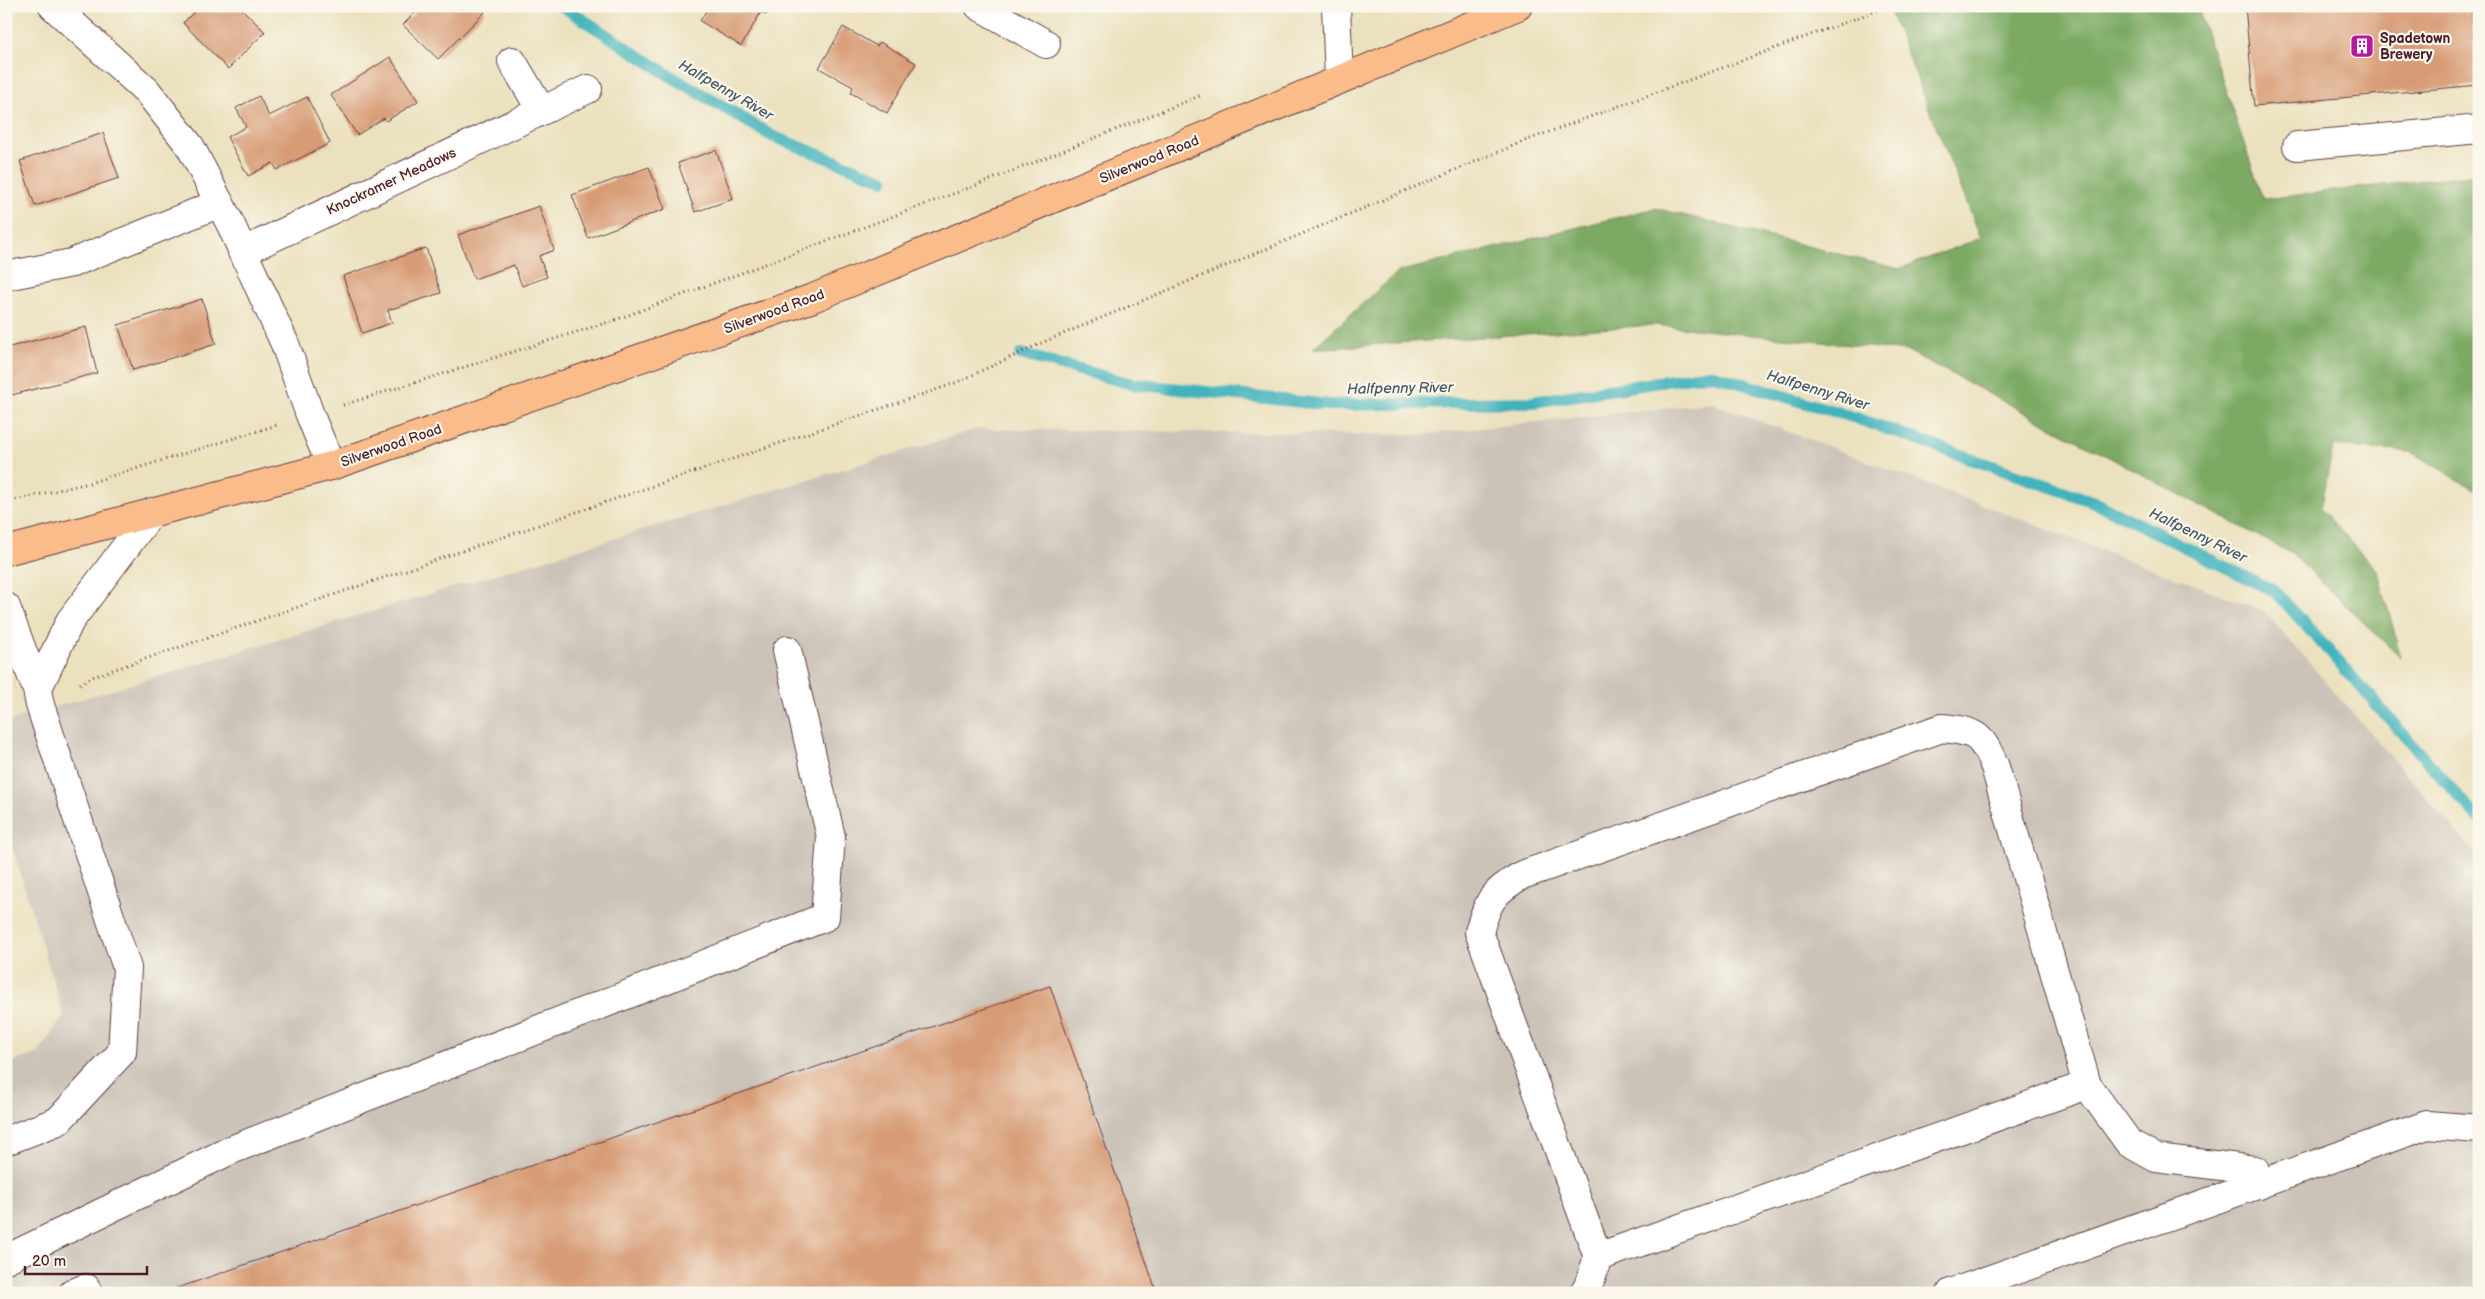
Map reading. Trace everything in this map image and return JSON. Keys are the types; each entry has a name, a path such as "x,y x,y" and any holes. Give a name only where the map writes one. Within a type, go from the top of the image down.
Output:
{"main road":[{"name":"Silverwood Road","path":"6,551 332,466 813,298 1518,6"}],"street":[{"path":"53,6 147,91 190,146 220,203 285,344 310,415 332,466"},
{"path":"980,6 1046,44"},
{"path":"1336,6 1339,80"},
{"path":"512,62 541,110"},
{"name":"Knockramer Meadows","path":"242,252 588,89"},
{"path":"2297,146 2479,129"},
{"path":"6,276 72,263 220,203"},
{"path":"38,697 70,621 152,512"},
{"path":"6,607 38,697 127,968 122,1052 58,1121 6,1141"},
{"path":"6,1259 231,1150 825,917 831,836 787,650"},
{"path":"1583,1293 1588,1287 1598,1257 1479,932 1486,906 1502,887 1522,875 1942,728 1966,730 1986,745 1995,767 2088,1085 2129,1143 2156,1158 2255,1170 2259,1185"},
{"path":"1598,1257 2088,1085"},
{"path":"1951,1293 2427,1126 2479,1129"},
{"path":"73,1293 86,1288 88,1293"}],"path":[{"path":"38,697 953,384 1046,341 1522,142 1889,6"},
{"path":"6,502 89,483 615,320 985,182 1208,93"}],"shaded area":[{"path":"1712,403 2264,611 2479,858 2479,1293 6,1293 6,1064 38,1053 64,1016 6,827 6,722 977,429 1418,435"}],"green space":[{"path":"1888,6 2197,6 2263,199 2479,174 2479,492 2411,452 2333,446 2321,509 2378,571 2401,658 2292,554 1908,351 1655,325 1312,349 1398,272 1655,208 1899,269 1981,238"}],"building":[{"path":"200,6 239,6 265,32 228,69 183,23"},
{"path":"421,6 480,6 485,12 438,59 403,25"},
{"path":"709,6 771,6 766,15 761,12 741,46 700,21"},
{"name":"Spadetown Brewery","path":"2245,6 2471,6 2478,85 2254,106"},
{"path":"843,27 877,46 880,42 916,63 887,113 851,93 853,87 819,68"},
{"path":"390,57 418,101 386,121 384,118 357,135 331,95"},
{"path":"259,96 269,116 307,97 330,143 277,170 273,163 248,176 227,137 246,127 236,108"},
{"path":"103,133 119,178 35,206 20,161"},
{"path":"716,150 733,199 695,212 678,163"},
{"path":"649,167 665,209 588,238 572,195"},
{"path":"539,206 554,250 539,256 547,277 522,286 514,265 474,279 458,235"},
{"path":"426,248 441,293 388,310 392,323 362,333 343,276"},
{"path":"202,299 216,344 133,370 118,325"},
{"path":"86,327 97,373 12,395 6,372 6,348"},
{"path":"1050,986 1157,1293 166,1293 166,1292"}],"waterway":[{"name":"Halfpenny River","path":"562,6 664,72 772,136 883,180"},
{"name":"Halfpenny River","path":"1021,354 1132,384 1330,405 1533,402 1710,374 1856,418 2094,502 2276,592 2479,819"}],"place":[{"name":"Spadetown Brewery","path":"2362,46"}]}
